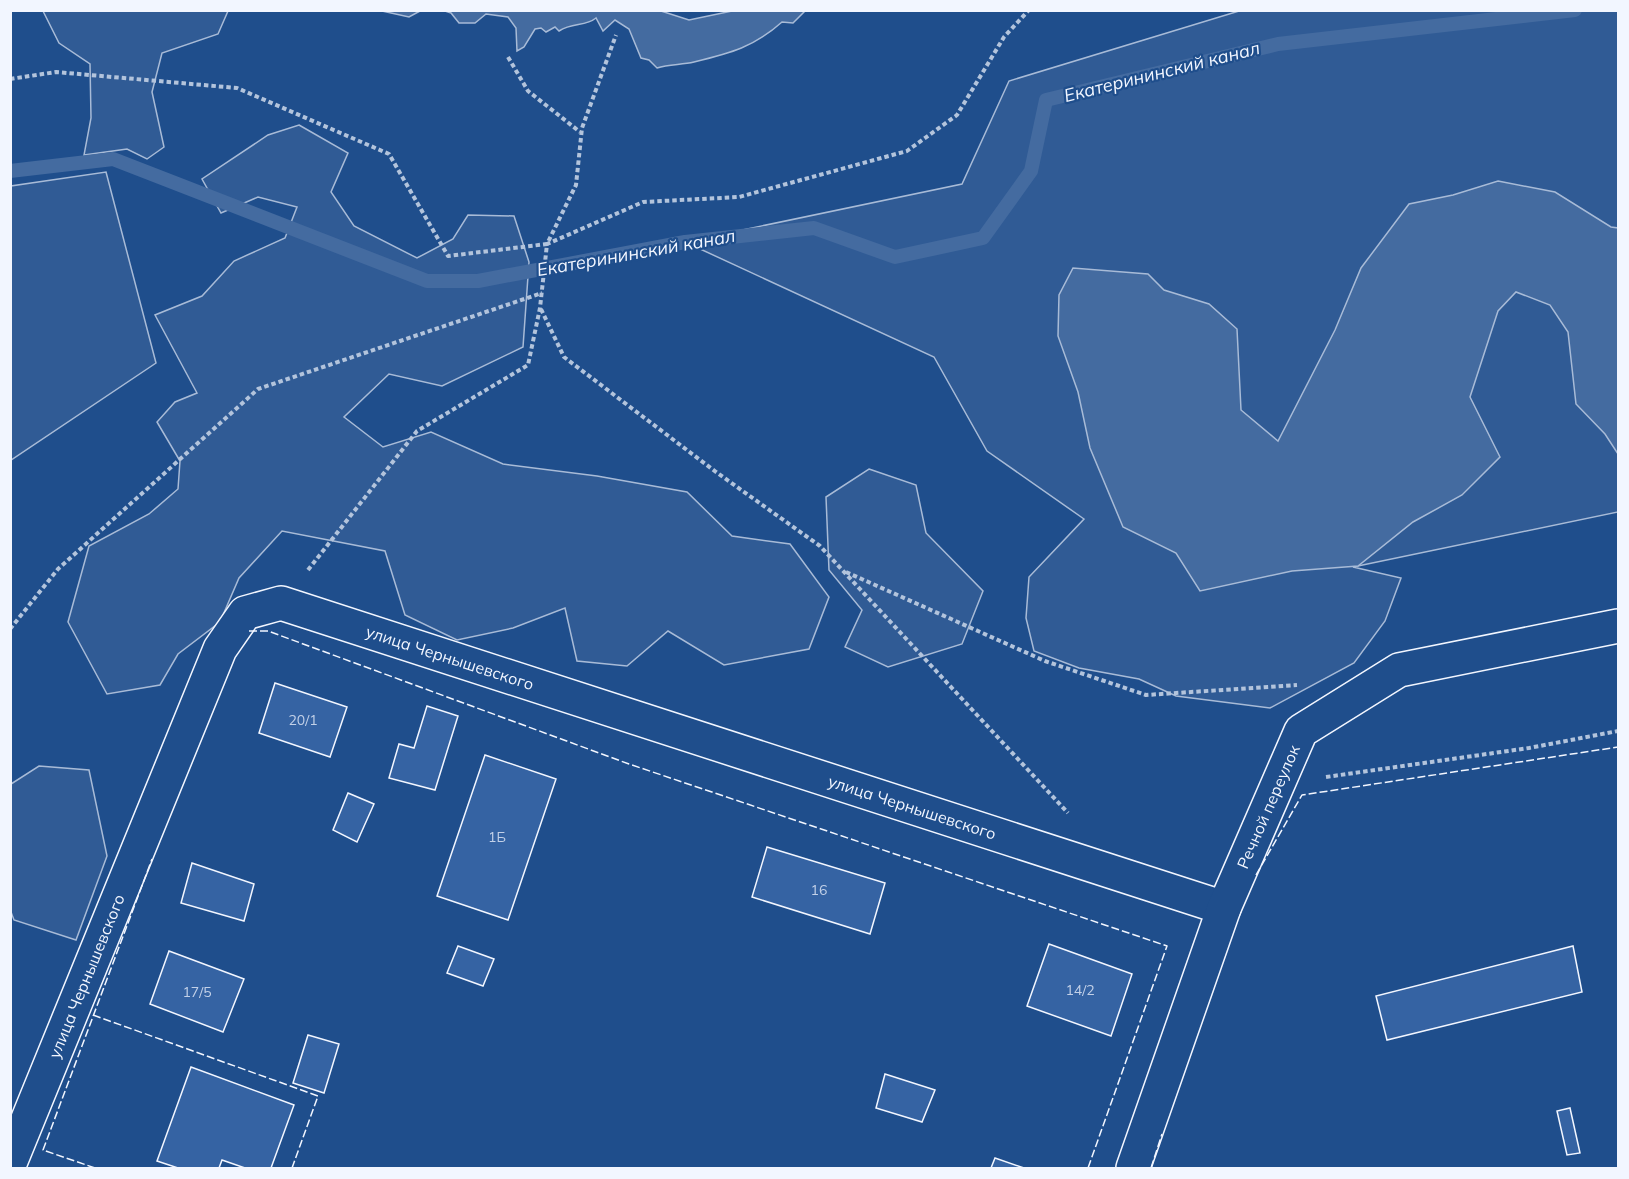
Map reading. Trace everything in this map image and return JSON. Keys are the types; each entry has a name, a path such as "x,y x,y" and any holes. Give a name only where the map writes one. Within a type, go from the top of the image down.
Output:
{"street":[{"name":"улица Чернышевского","path":"10,1163 220,649 245,613 281,603 1224,908"},
{"name":"Речной переулок","path":"1133,1168 1224,908 1301,731 1399,670 1618,626"}],"path":[{"path":"10,79 56,72 237,88 389,154 448,256 547,244 643,202 739,197 907,151 957,115 1004,37 1029,10"},
{"path":"281,603 417,431 528,365 540,308 547,244 576,185 581,133 616,35"},
{"path":"508,57 528,91 581,133"},
{"path":"10,629 58,568 258,389 542,293"},
{"path":"540,308 564,357 716,472 820,546 1075,820"},
{"path":"844,571 1045,661 1146,695 1309,684"},
{"path":"1270,800 1320,778 1529,748 1618,731"}],"shaded area":[{"path":"43,11 228,11 218,34 162,53 152,92 164,147 147,159 127,149 84,155 91,118 90,64 59,43"},
{"path":"382,11 420,11 409,17"},
{"path":"445,11 661,11 689,20 732,11 805,11 793,23 782,22 762,38 741,48 694,62 657,68 649,60 641,58 629,29 615,20 603,31 596,18 588,23 569,26 559,31 555,27 546,32 541,28 535,29 524,47 517,51 516,28 508,17 486,14 475,23 459,23 451,13"},
{"path":"1239,11 1618,11 1618,512 1353,567 1401,578 1385,621 1354,663 1270,708 1176,696 1139,679 1079,668 1034,651 1026,618 1029,577 1084,519 987,451 934,357 685,242 962,184 1009,81"},
{"path":"299,125 348,153 331,192 354,226 417,258 453,239 468,215 514,216 529,262 523,347 442,386 389,374 344,417 383,447 431,432 503,464 597,476 687,492 732,536 790,544 829,597 809,649 724,665 668,631 627,666 577,661 565,608 513,628 457,640 405,615 385,551 282,531 239,578 220,622 178,654 160,685 107,694 68,622 89,546 149,514 178,489 180,461 157,422 175,402 197,393 155,315 202,296 234,261 285,238 297,207 258,197 221,213 202,179 268,135"},
{"path":"106,172 156,363 11,460 11,186"},
{"path":"1498,181 1555,192 1611,227 1618,228 1618,454 1605,434 1576,404 1568,332 1550,305 1516,292 1498,311 1470,397 1500,457 1462,495 1413,522 1358,566 1292,571 1200,591 1176,553 1123,527 1090,448 1078,392 1058,336 1059,295 1073,268 1148,274 1164,290 1209,304 1237,329 1241,410 1278,441 1335,330 1361,268 1409,204 1453,195"},
{"path":"869,469 916,485 926,533 983,591 962,644 888,667 845,647 862,610 829,570 826,497"},
{"path":"39,766 89,770 107,856 76,940 14,920 11,912 11,784"}],"building":[{"path":"275,683 347,707 330,757 259,733"},
{"path":"427,706 458,716 435,790 389,778 399,744 414,748"},
{"path":"485,755 556,779 508,920 437,896"},
{"path":"348,793 374,804 357,842 333,830"},
{"path":"767,847 885,883 870,934 752,897"},
{"path":"192,863 254,884 244,921 181,903"},
{"path":"1049,944 1132,974 1111,1036 1027,1006"},
{"path":"458,946 494,959 483,986 447,973"},
{"path":"1573,946 1582,992 1387,1040 1376,996"},
{"path":"169,951 244,979 223,1032 150,1004"},
{"path":"308,1035 339,1044 324,1093 293,1083"},
{"path":"191,1067 294,1105 271,1168 245,1168 222,1160 219,1168 178,1168 157,1161"},
{"path":"885,1074 935,1090 922,1122 876,1108"},
{"path":"1570,1108 1580,1153 1567,1155 1557,1111"},
{"path":"995,1158 1024,1168 991,1168"}],"waterway":[{"name":"Екатерининский канал","path":"10,171 113,159 427,281 478,281 685,242 814,228 895,257 983,238 1031,171 1046,100 1278,44 1575,10"}],"fence":[{"path":"249,631 268,631 629,764 1167,946 1088,1168"},
{"path":"1256,875 1302,795 1618,747"},
{"path":"95,1168 43,1150 152,859"},
{"path":"93,1015 318,1096 292,1168"},
{"path":"1151,1168 1162,1134"}]}
